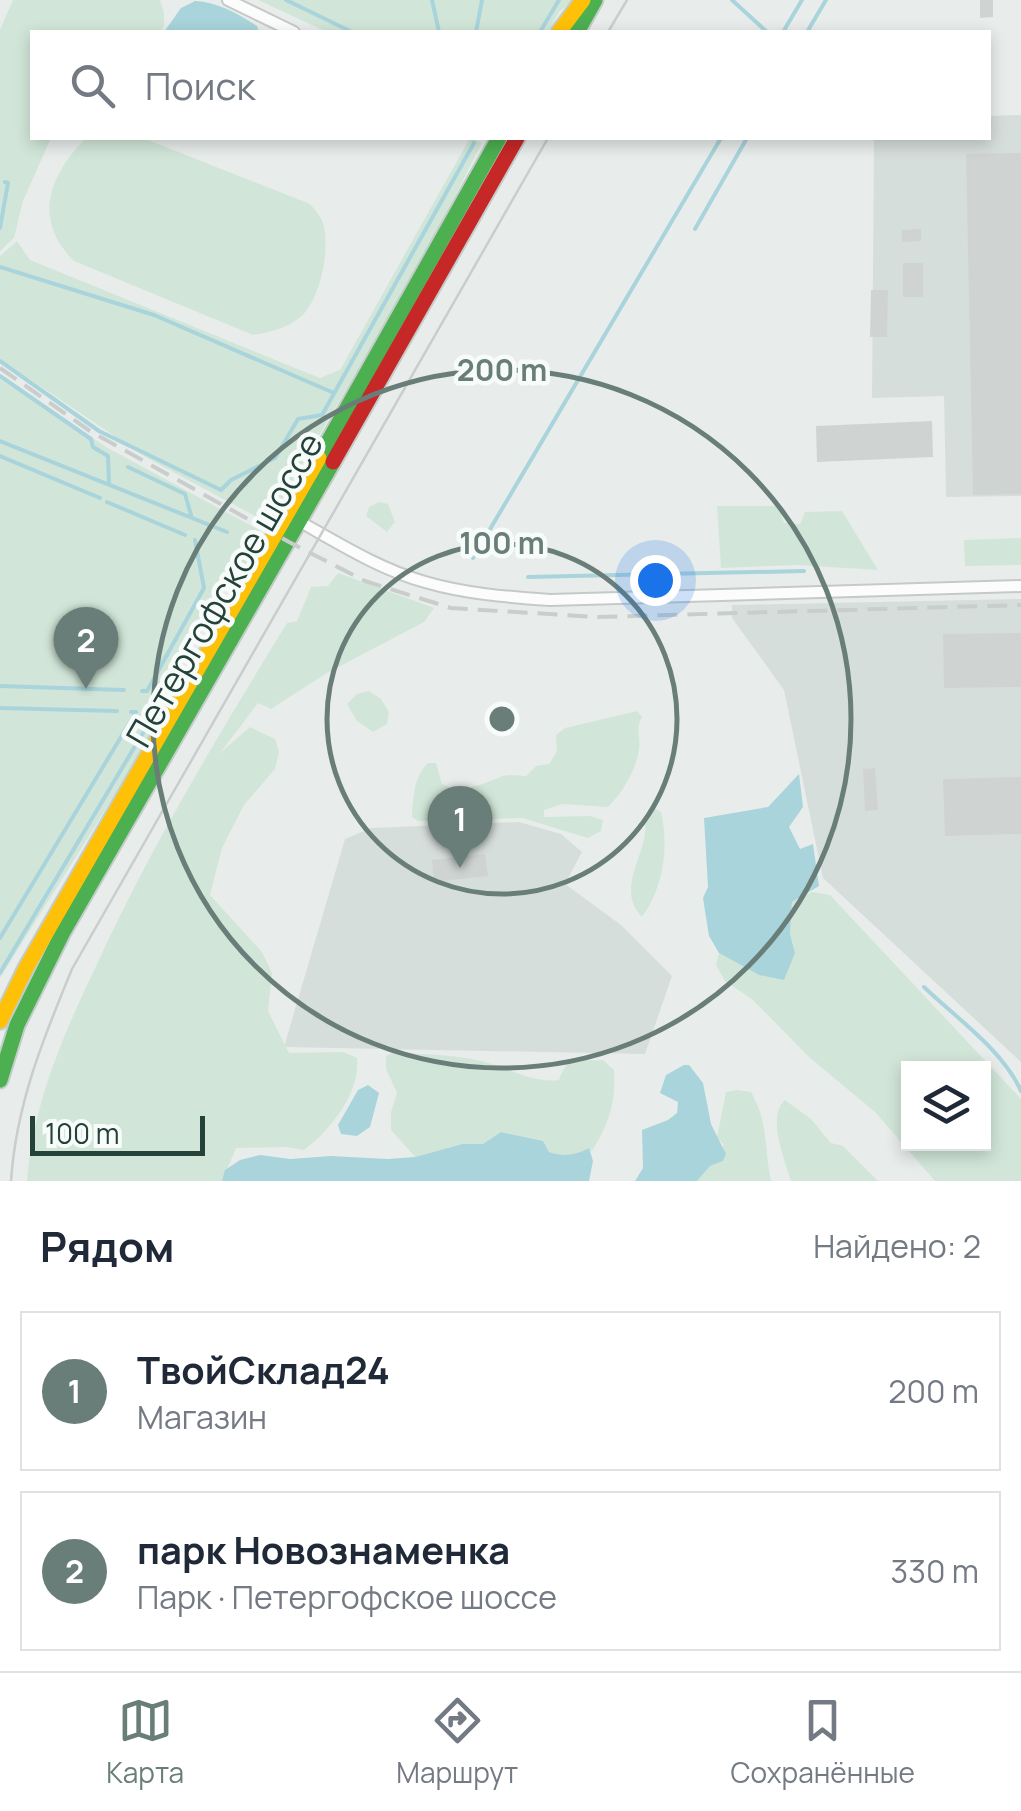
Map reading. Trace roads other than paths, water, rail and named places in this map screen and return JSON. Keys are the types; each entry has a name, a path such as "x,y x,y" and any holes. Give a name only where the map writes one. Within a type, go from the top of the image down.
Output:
{"main road":[{"path":"561,30 583,0"},
{"path":"578,30 595,0"},
{"name":"Петергофское шоссе","path":"8,1023 63,932 508,140"},
{"name":"Петергофское шоссе","path":"0,1080 8,1023 26,968 294,518"},
{"path":"0,1004 26,968"},
{"path":"0,1041 8,1023"}],"street":[{"path":"228,0 290,30"},
{"path":"294,518 400,574 507,597 550,600 1021,586"}],"water":[{"path":"195,1 211,4 235,13 258,30 165,30 181,8"},
{"path":"799,774 803,807 789,827 800,849 813,844 819,886 792,902 790,934 795,953 784,980 759,975 719,953 709,936 703,898 708,887 704,818 768,807"},
{"path":"689,1065 703,1083 711,1124 726,1154 723,1161 710,1166 697,1181 635,1181 643,1168 642,1130 677,1113 678,1102 660,1093 666,1075"},
{"path":"368,1085 379,1093 370,1127 357,1136 341,1134 338,1125 358,1090"},
{"path":"501,1132 543,1141 554,1154 589,1148 593,1161 589,1181 222,1181 225,1170 240,1160 260,1155 290,1159 415,1157 462,1144 483,1144"}],"waterway":[{"path":"286,0 348,30"},
{"path":"432,0 439,30"},
{"path":"476,30 482,0"},
{"path":"541,30 559,0"},
{"path":"732,0 765,30"},
{"path":"784,30 802,0"},
{"path":"808,30 826,0"},
{"path":"473,558 720,140"},
{"path":"695,229 746,140"},
{"path":"0,361 99,431 221,490 231,480 275,458 298,419 322,415 474,143"},
{"path":"0,228 8,183 5,182"},
{"path":"0,267 154,315 334,393"},
{"path":"0,376 91,439 93,447 108,456 109,484"},
{"path":"0,441 227,532"},
{"path":"0,456 100,498"},
{"path":"128,467 185,494 191,515"},
{"path":"107,502 185,535"},
{"path":"142,691 147,691 204,588 195,540"},
{"path":"528,577 804,571"},
{"path":"0,686 124,690"},
{"path":"0,708 117,711"},
{"path":"0,938 136,712 131,712"},
{"path":"0,973 153,716"},
{"path":"924,987 991,1048 1021,1091"}],"tram line":[{"path":"609,30 627,0"},
{"path":"11,1181 25,1099 72,969 547,140"}],"railway":[{"path":"0,368 90,431 289,542 365,581 451,608 597,617 1021,605"}],"place":[{"name":"парк Новознаменка","path":"86,689"},
{"name":"ТвойСклад24","path":"460,868"}]}
